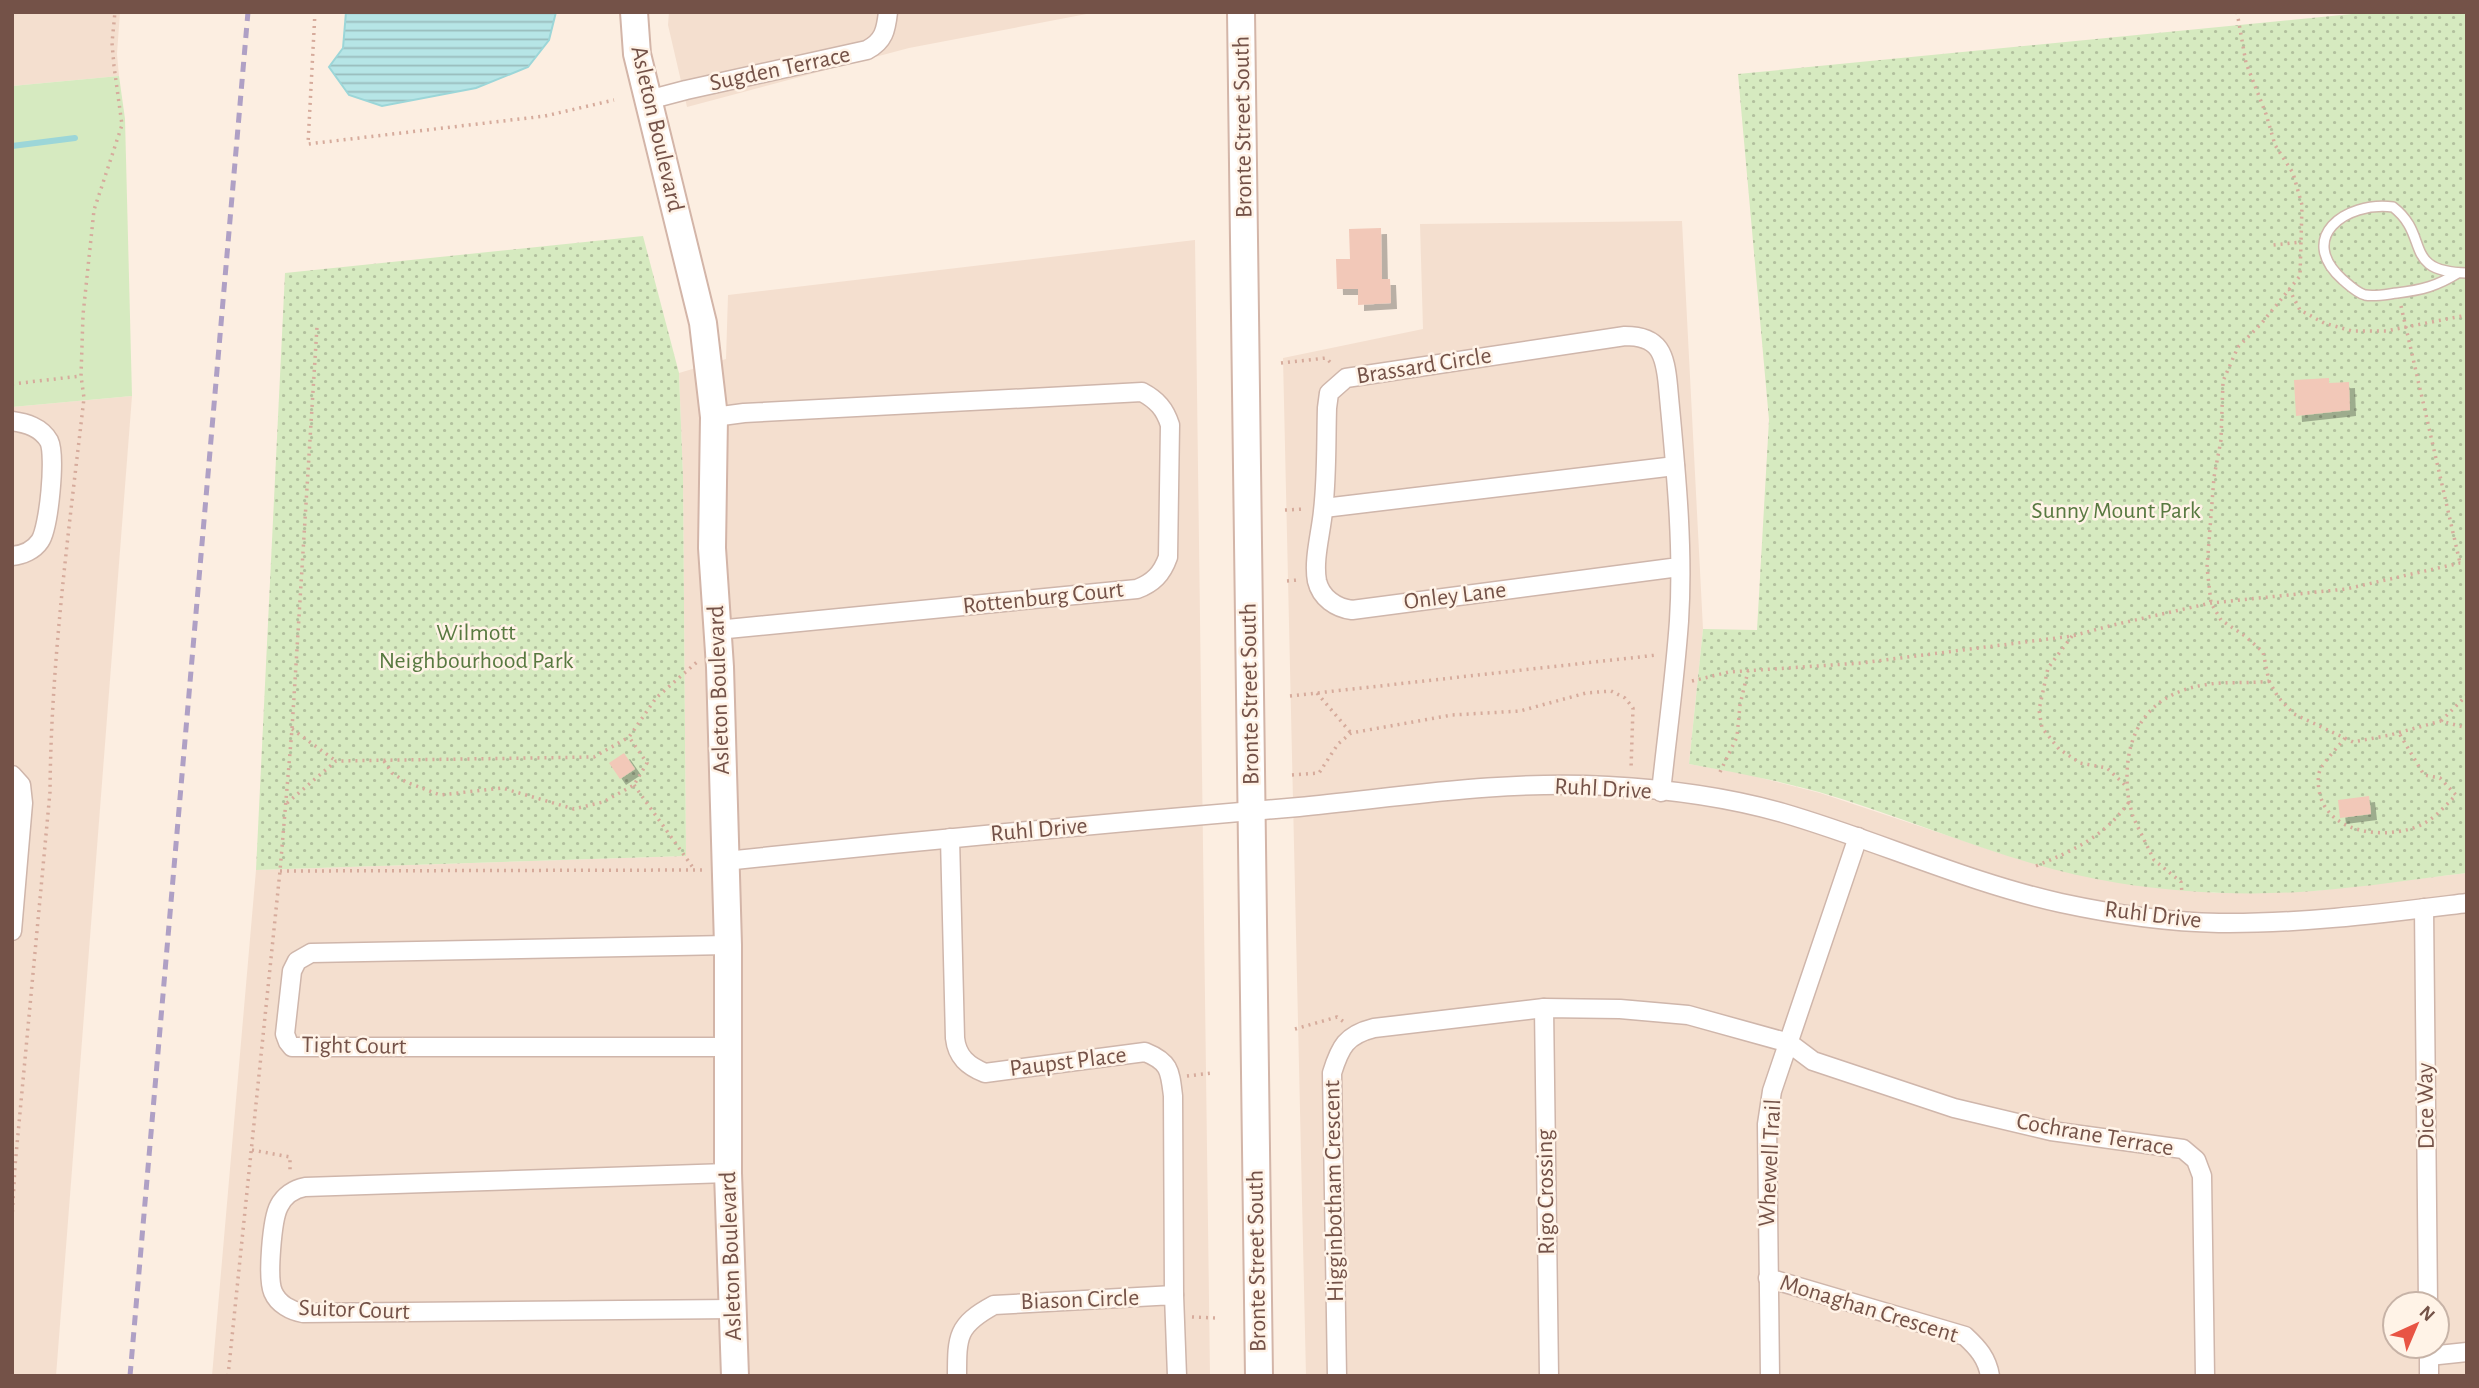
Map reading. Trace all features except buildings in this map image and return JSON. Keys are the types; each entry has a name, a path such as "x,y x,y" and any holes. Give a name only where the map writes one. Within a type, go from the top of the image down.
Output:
{"street":[{"name":"Asleton Boulevard","path":"634,12 637,54 703,323 714,417 712,548 718,637 728,945 728,1173 735,1376"},
{"name":"Sugden Terrace","path":"649,100 867,50 876,45 885,34 888,12"},
{"name":"Bronte Street South","path":"1241,12 1259,1376"},
{"name":"Brassard Circle","path":"1324,508 1329,393 1346,378 1625,336 1642,336 1658,346 1666,365 1675,466 1679,567 1679,620 1661,792"},
{"name":"Rottenburg Court","path":"714,417 758,412 1142,392 1152,397 1165,411 1170,425 1168,558 1163,571 1147,585 1137,589 718,637"},
{"path":"12,421 30,424 42,432 52,450 46,529 32,550 12,556"},
{"path":"1324,508 1675,466"},
{"name":"Onley Lane","path":"1324,508 1317,568 1318,583 1326,598 1339,608 1352,610 1679,567"},
{"path":"12,775 21,785 23,803 12,931"},
{"name":"Ruhl Drive","path":"725,866 950,838 1417,796 1503,785 1629,788 1744,803 1778,811 2032,895 2092,908 2184,920 2218,923 2332,919 2467,903"},
{"name":"Whewell Trail","path":"1770,1376 1767,1124 1772,1091 1858,837"},
{"name":"Paupst Place","path":"950,838 955,1038 957,1049 964,1060 972,1068 985,1073 1145,1052 1159,1058 1168,1068 1173,1096 1174,1295"},
{"name":"Dice Way","path":"2424,908 2428,1290"},
{"name":"Tight Court","path":"727,1047 292,1047 285,1034 292,971 298,961 311,953 728,945"},
{"path":"1357,1032 1461,1016 1544,1008 1620,1009 1688,1015 1789,1043"},
{"name":"Rigo Crossing","path":"1544,1008 1549,1376"},
{"name":"Higginbotham Crescent","path":"1336,1376 1332,1073 1338,1053 1357,1032"},
{"name":"Cochrane Terrace","path":"1789,1043 1813,1061 1954,1108 2051,1131 2183,1149 2196,1160 2202,1176 2205,1376"},
{"path":"290,1194 305,1187 728,1173"},
{"name":"Suitor Court","path":"290,1194 281,1202 275,1214 271,1279 273,1291 279,1300 295,1312 734,1308"},
{"name":"Monaghan Crescent","path":"1768,1278 1965,1336 1988,1363 1990,1376"},
{"name":"Biason Circle","path":"957,1376 957,1349 961,1330 976,1315 994,1305 1174,1295 1177,1376"}],"lane":[{"path":"2370,206 2393,207 2409,224 2422,257 2434,269 2462,273 2439,285 2398,293 2366,295 2349,286 2335,273 2326,261 2323,249 2330,228 2341,217 2370,206"}],"path":[{"path":"12,1219 50,793 50,733 64,572 84,398 81,376 83,315 94,210 122,125 114,66 115,12"},
{"path":"315,12 308,144 545,116 614,100"},
{"path":"2237,12 2246,64 2275,145 2293,173 2302,205 2300,276 2261,324 2238,347 2222,382 2221,440 2214,477 2207,567 2211,603 2221,620 2263,652 2269,681 2278,697 2294,714 2353,742 2441,721 2467,695"},
{"path":"2273,245 2301,242"},
{"path":"2290,289 2301,310 2324,323 2352,331 2386,331 2467,315"},
{"path":"2398,293 2460,563"},
{"path":"228,1376 280,871 292,729 317,327"},
{"path":"1281,363 1326,358 1346,378"},
{"path":"12,384 81,376"},
{"path":"1672,683 1748,671 1861,663 2072,636 2211,603 2346,589 2460,563 2467,564"},
{"path":"2072,636 2049,668 2039,710 2042,728 2059,749 2080,763 2107,768 2126,785"},
{"path":"292,729 336,761 594,757 629,737 656,698 718,637"},
{"path":"1290,696 1675,655"},
{"path":"1720,772 1737,737 1740,705 1748,671"},
{"path":"2182,893 2181,882 2154,860 2133,817 2126,785 2133,733 2151,707 2177,692 2204,685 2269,681"},
{"path":"1292,775 1319,773 1338,744 1351,733 1452,715 1520,711 1586,694 1611,691 1625,698 1633,708 1629,788"},
{"path":"1317,693 1351,733"},
{"path":"2441,721 2467,728"},
{"path":"2345,738 2319,770 2318,787 2328,810 2343,824 2372,833 2401,831 2423,824 2456,795 2440,779 2424,775 2399,733"},
{"path":"384,760 392,773 406,782 440,795 502,788 574,808 603,802 634,785 647,764 629,737"},
{"path":"285,805 336,761"},
{"path":"634,785 694,869"},
{"path":"2036,866 2079,848 2094,838 2129,802"},
{"path":"280,871 694,869 725,866"},
{"path":"1295,1029 1337,1017 1357,1032"},
{"path":"251,1150 290,1157 290,1194"}],"shaded area":[{"path":"12,12 120,12 117,54 119,76 12,86"},
{"path":"669,12 1097,12 909,48 687,107 668,25"},
{"path":"1682,221 1703,629 1689,764 1746,774 1820,793 2006,855 2214,893 2314,891 2467,873 2467,1376 1306,1376 1283,358 1423,329 1420,224"},
{"path":"1195,240 1210,1376 212,1376 256,870 686,856 683,477 679,373 726,359 728,295"},
{"path":"132,396 56,1376 12,1376 12,407"}],"green space":[{"name":"Sunny Mount Park","path":"2372,12 2467,12 2467,873 2290,893 2216,893 2118,883 2080,876 2004,855 1819,792 1689,764 1703,629 1757,630 1769,420 1738,74"},
{"path":"119,76 125,119 132,396 12,407 12,86"},
{"name":"Wilmott Neighbourhood Park","path":"643,236 679,373 683,477 686,856 256,870 285,273"}],"water":[{"path":"346,12 556,12 549,40 528,67 476,88 382,106 349,95 329,67 343,48"}],"waterway":[{"path":"12,146 75,138"}],"railway":[{"path":"130,1376 248,12"}]}
